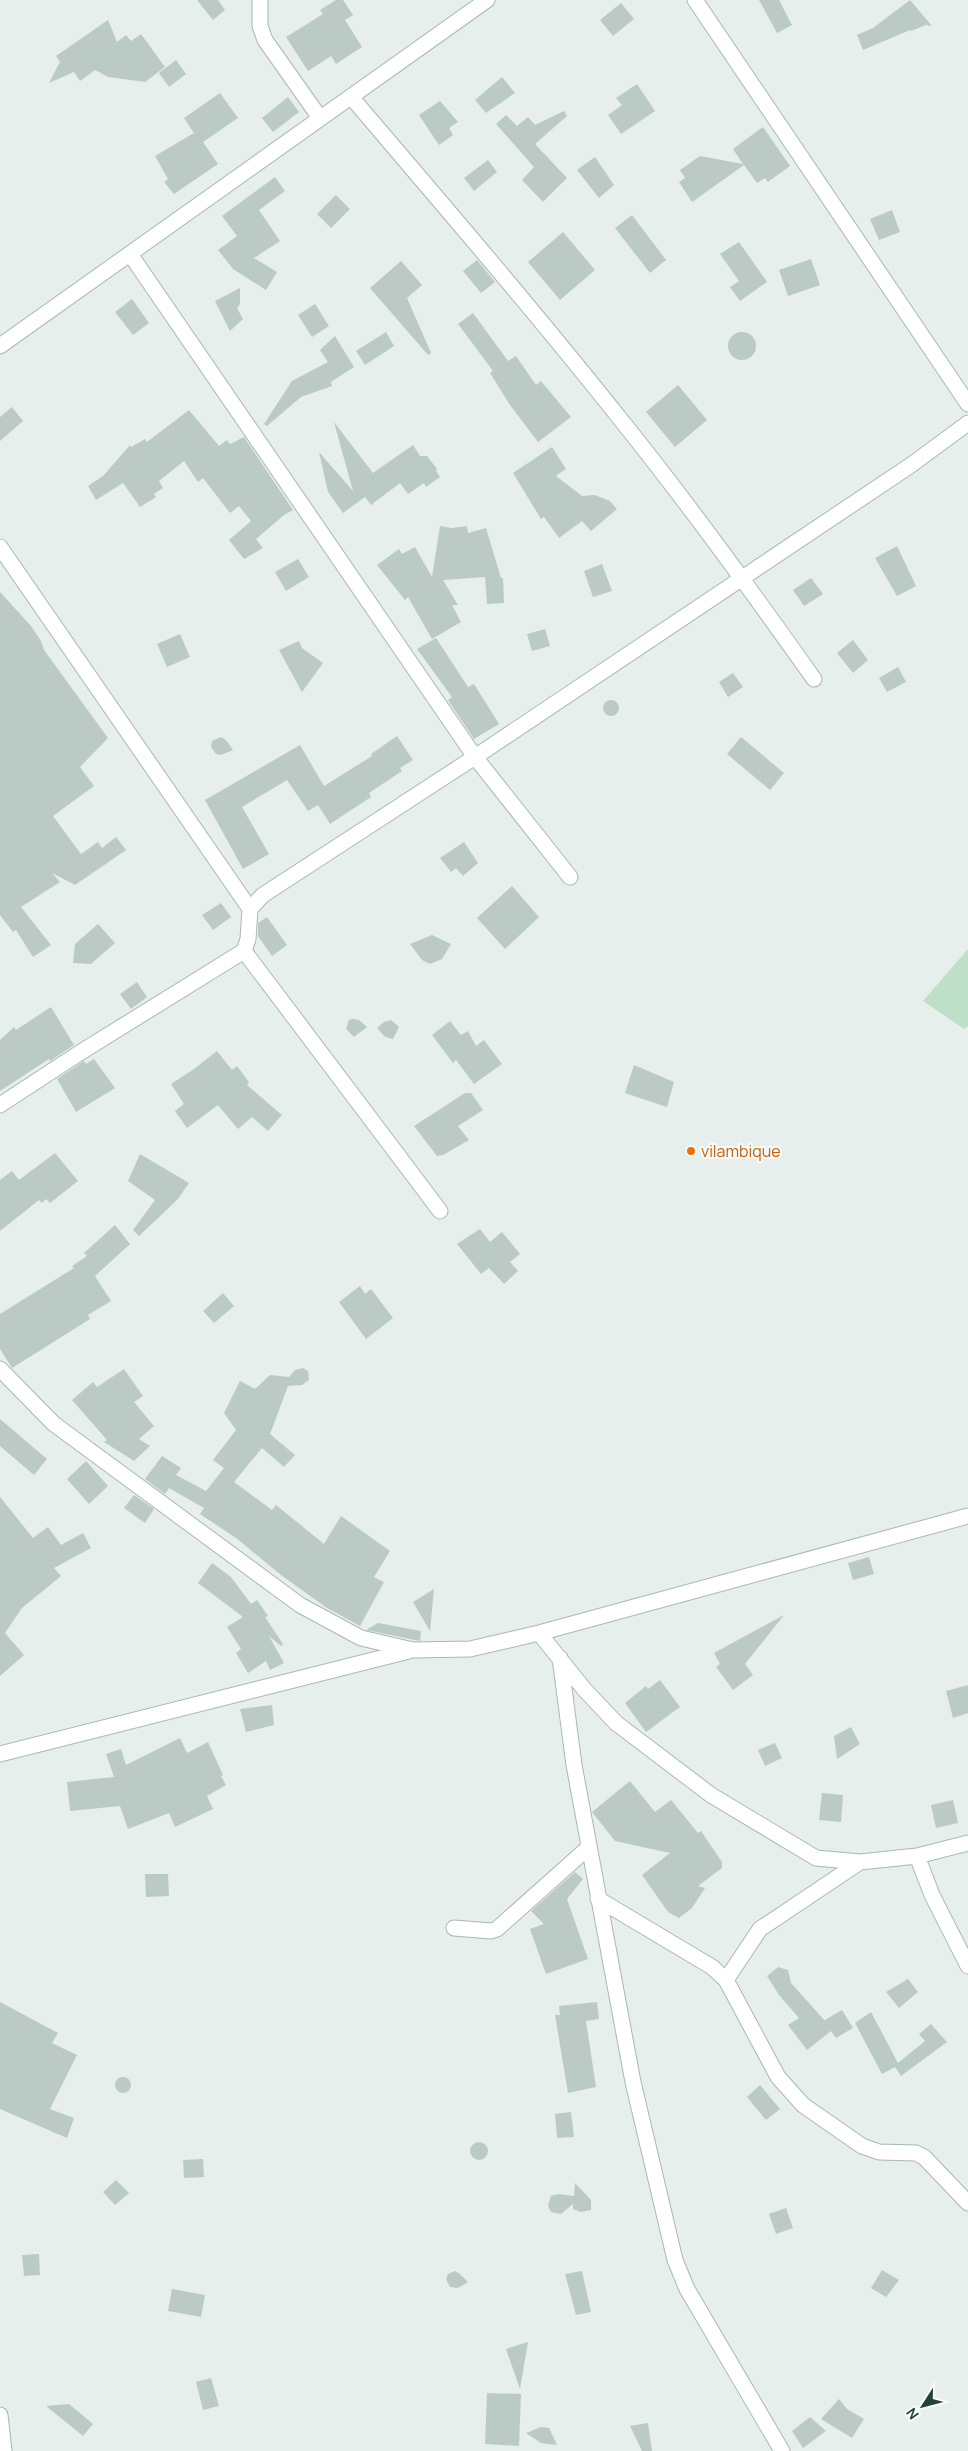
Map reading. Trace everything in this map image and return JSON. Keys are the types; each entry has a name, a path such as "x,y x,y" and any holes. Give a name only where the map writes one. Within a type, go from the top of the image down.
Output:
{"street":[{"path":"260,0 260,26 265,40 320,118"},
{"path":"0,346 320,118 352,98 487,0"},
{"path":"695,0 968,404"},
{"path":"352,98 514,287 620,418 742,578 814,679"},
{"path":"130,254 475,757 570,878"},
{"path":"250,909 263,895 475,757 911,465 968,423"},
{"path":"0,547 250,909 248,939 244,951 81,1052 0,1105"},
{"path":"244,951 440,1211"},
{"path":"0,1369 54,1424 300,1605 361,1638 413,1650"},
{"path":"0,1754 413,1650 470,1649 539,1633 968,1516"},
{"path":"539,1633 584,1689 616,1723 711,1795 816,1858 860,1862 918,1856 968,1843"},
{"path":"560,1658 574,1765 598,1900 633,2082 675,2260 687,2289 782,2451"},
{"path":"454,1928 491,1931 497,1929 589,1847"},
{"path":"918,1856 932,1895 968,1966"},
{"path":"726,1980 760,1929 860,1862"},
{"path":"598,1900 712,1967 726,1980 778,2077 803,2105 862,2146 879,2152 916,2153 924,2157 968,2203"},
{"path":"0,2415 4,2451"}],"green space":[{"path":"968,949 968,1026 964,1029 923,1001"}],"building":[{"path":"197,0 218,0 225,10 213,20"},
{"path":"336,0 343,0 353,15 345,20 362,47 336,64 331,56 308,71 286,37 323,14 320,10"},
{"path":"759,0 779,0 792,25 777,33"},
{"path":"910,0 932,26 926,25 910,30 863,50 857,35 873,28"},
{"path":"621,3 634,19 613,36 600,20"},
{"path":"108,20 117,42 126,35 131,41 141,34 165,67 145,82 108,77 95,70 80,81 74,72 49,83 60,62 56,56"},
{"path":"176,60 186,74 169,87 159,73"},
{"path":"502,77 515,93 486,113 475,100"},
{"path":"637,84 655,111 621,134 608,115 622,105 616,98"},
{"path":"220,93 238,118 203,142 218,164 174,194 164,182 168,179 155,156 194,133 184,118"},
{"path":"288,97 299,112 273,132 262,118"},
{"path":"440,101 458,122 449,128 453,135 439,145 419,115"},
{"path":"564,111 567,116 535,144 567,178 543,202 522,180 534,167 496,124 506,115 517,126 528,117 535,125"},
{"path":"763,127 790,166 768,182 765,178 757,183 744,165 692,202 679,182 685,178 680,170 700,156 743,164 733,149"},
{"path":"595,157 614,185 599,198 577,170"},
{"path":"488,160 497,172 474,191 464,178"},
{"path":"275,177 285,191 259,210 280,241 254,258 277,272 266,290 233,269 218,250 237,236 222,216"},
{"path":"336,195 350,209 331,228 317,214"},
{"path":"892,210 900,232 879,240 870,219"},
{"path":"632,215 666,260 650,273 615,228"},
{"path":"563,232 595,270 560,300 528,262"},
{"path":"739,242 767,282 740,301 730,287 739,281 720,254"},
{"path":"811,259 820,285 788,296 779,270"},
{"path":"477,260 495,282 481,293 463,271"},
{"path":"401,261 422,285 407,298 431,353 428,355 370,288"},
{"path":"240,288 240,304 237,308 243,319 230,331 215,301"},
{"path":"132,299 149,323 133,335 115,312"},
{"path":"315,304 329,326 312,337 298,315"},
{"path":"473,313 508,361 516,356 536,385 541,381 571,417 538,442 510,405 490,373 493,371 458,324"},
{"path":"386,332 394,346 365,365 356,351"},
{"path":"742,332 752,336 756,346 752,356 742,360 732,356 728,346 732,336"},
{"path":"335,336 354,367 331,382 332,386 301,397 267,426 264,424 292,381 328,362 320,350"},
{"path":"678,385 707,420 675,447 646,412"},
{"path":"12,407 23,421 0,441 0,417"},
{"path":"189,410 219,446 227,440 230,444 244,437 293,510 284,515 256,539 263,548 244,559 229,540 251,521 239,506 230,513 203,478 198,482 184,461 159,481 163,488 154,494 156,497 140,507 123,483 96,500 88,486 103,476 130,445 131,447 145,439 147,442"},
{"path":"334,422 373,473 413,445 420,456 427,456 437,469 436,471 440,477 426,487 424,483 408,494 400,483 371,505 365,497 343,513 328,492 319,452 353,491"},
{"path":"552,447 566,469 556,476 582,496 595,495 610,501 617,509 591,531 582,521 559,538 544,517 541,519 513,473"},
{"path":"440,526 452,528 467,526 468,533 486,528 501,578 503,578 504,603 487,604 485,577 443,580 458,605 452,605 461,622 432,639 408,597 405,600 377,565 399,549 402,554 415,547 432,577"},
{"path":"897,546 916,586 897,596 875,558"},
{"path":"298,559 309,577 286,591 275,572"},
{"path":"602,564 612,591 593,597 584,571"},
{"path":"811,578 823,594 804,606 793,590"},
{"path":"0,592 31,626 41,641 44,650 108,738 80,767 94,786 53,816 81,854 98,842 102,848 116,837 126,850 75,885 52,873 60,882 21,907 51,945 33,957 16,930 13,932 0,915"},
{"path":"545,629 550,646 532,651 527,634"},
{"path":"180,634 190,657 167,667 157,644"},
{"path":"436,638 468,687 474,684 499,724 474,739 448,700 452,697 417,649"},
{"path":"853,640 868,660 853,673 837,653"},
{"path":"299,641 302,648 323,663 302,692 279,650"},
{"path":"898,667 906,682 887,692 879,678"},
{"path":"733,673 743,687 728,697 719,682"},
{"path":"608,700 614,700 619,705 617,714 608,716 603,711 603,705"},
{"path":"397,736 413,760 400,768 402,771 369,793 371,797 330,824 318,805 308,811 287,780 242,807 269,854 243,869 205,800 300,745 324,786 372,756 371,754"},
{"path":"221,737 226,740 233,750 221,755 216,754 211,747 212,741"},
{"path":"741,737 784,773 770,790 727,754"},
{"path":"464,842 478,863 463,876 456,868 451,872 440,858"},
{"path":"512,886 539,917 505,949 477,918"},
{"path":"221,903 231,917 213,930 202,915"},
{"path":"267,917 287,945 272,956 258,936 258,923"},
{"path":"98,924 115,943 91,964 73,963 75,944"},
{"path":"432,935 451,944 442,959 430,964 422,960 410,944"},
{"path":"137,982 147,997 131,1009 120,994"},
{"path":"51,1007 74,1045 0,1091 0,1040 14,1027 16,1030"},
{"path":"349,1020 359,1020 367,1027 354,1037 346,1029"},
{"path":"391,1020 399,1027 393,1039 385,1037 377,1028 384,1022"},
{"path":"450,1021 461,1035 468,1031 476,1046 484,1040 502,1064 474,1084 456,1060 453,1063 432,1035"},
{"path":"217,1051 232,1070 237,1066 249,1082 247,1085 282,1115 268,1131 252,1117 238,1129 218,1105 187,1128 175,1111 184,1104 171,1084"},
{"path":"94,1059 115,1088 76,1112 57,1079 84,1061 86,1064"},
{"path":"634,1065 674,1082 667,1107 625,1093"},
{"path":"465,1093 471,1093 483,1110 458,1126 469,1140 443,1155 437,1156 414,1126"},
{"path":"55,1153 78,1181 50,1203 46,1199 42,1203 39,1200 0,1231 0,1180 12,1171 19,1180"},
{"path":"140,1154 189,1183 178,1199 139,1236 133,1230 155,1200 128,1181"},
{"path":"115,1225 130,1244 95,1276 111,1301 88,1315 90,1319 12,1368 0,1349 0,1314 74,1268 72,1266 87,1256 84,1253"},
{"path":"480,1229 490,1242 502,1232 520,1254 510,1262 518,1271 504,1284 489,1268 481,1274 457,1244"},
{"path":"360,1286 365,1294 371,1289 393,1318 366,1339 339,1302"},
{"path":"223,1293 234,1306 214,1323 203,1311"},
{"path":"303,1368 308,1371 309,1380 302,1385 288,1386 270,1434 295,1455 284,1467 262,1448 234,1482 272,1510 276,1505 324,1544 341,1516 390,1551 374,1577 384,1582 360,1626 327,1608 281,1575 236,1538 200,1514 204,1508 169,1488 165,1494 145,1479 162,1456 181,1468 176,1475 206,1491 224,1468 213,1460 236,1430 224,1413 240,1381 255,1389 270,1375 289,1377 295,1370"},
{"path":"124,1369 143,1396 134,1402 154,1426 139,1439 150,1446 134,1461 104,1442 107,1440 72,1400 93,1382 97,1387"},
{"path":"0,1419 47,1459 34,1475 0,1446"},
{"path":"86,1461 108,1486 89,1504 67,1479"},
{"path":"134,1495 154,1509 145,1523 124,1508"},
{"path":"0,1497 33,1538 48,1527 61,1545 83,1533 91,1548 54,1568 61,1576 22,1608 5,1633 24,1655 0,1676"},
{"path":"869,1557 874,1574 853,1580 848,1563"},
{"path":"212,1563 231,1577 251,1604 257,1600 268,1616 265,1617 283,1644 281,1646 269,1636 284,1663 270,1670 266,1661 248,1673 236,1653 241,1649 227,1627 243,1617 198,1583"},
{"path":"434,1589 430,1631 413,1602"},
{"path":"784,1615 745,1664 753,1675 733,1690 716,1667 720,1664 714,1653"},
{"path":"378,1623 421,1631 420,1641 366,1630"},
{"path":"660,1680 680,1707 646,1732 625,1703 646,1686 648,1689"},
{"path":"968,1685 968,1713 953,1718 946,1691"},
{"path":"272,1705 274,1725 246,1732 240,1709"},
{"path":"851,1727 860,1744 837,1759 834,1736"},
{"path":"180,1738 187,1753 208,1742 226,1785 207,1796 213,1809 175,1827 169,1813 128,1829 120,1806 70,1811 67,1782 114,1777 106,1754 121,1749 126,1765"},
{"path":"775,1743 782,1758 765,1766 758,1750"},
{"path":"630,1781 655,1812 671,1800 698,1833 701,1831 722,1862 722,1868 698,1886 705,1888 692,1908 679,1918 668,1912 642,1875 670,1853 615,1841 592,1812"},
{"path":"822,1793 843,1795 841,1822 819,1820"},
{"path":"953,1800 958,1823 936,1828 931,1805"},
{"path":"575,1872 583,1879 567,1899 588,1959 546,1974 530,1929 544,1924 531,1911"},
{"path":"145,1874 168,1874 169,1896 146,1897"},
{"path":"778,1967 788,1970 791,1983 826,2022 825,2020 842,2010 853,2028 836,2038 831,2031 807,2050 788,2025 799,2018 779,1995 767,1976"},
{"path":"908,1979 918,1992 899,2008 886,1992"},
{"path":"0,2002 58,2033 52,2043 77,2055 50,2109 74,2118 67,2138 0,2109"},
{"path":"597,2002 599,2019 586,2021 596,2087 568,2093 555,2015 560,2015 559,2006"},
{"path":"871,2012 898,2063 925,2041 919,2034 931,2024 947,2042 901,2076 895,2067 882,2074 855,2023"},
{"path":"120,2077 126,2077 131,2082 129,2091 120,2093 115,2088 115,2082"},
{"path":"760,2085 780,2109 766,2120 747,2097"},
{"path":"571,2112 574,2137 557,2138 555,2114"},
{"path":"479,2142 485,2145 488,2151 485,2157 479,2160 473,2157 470,2151 473,2145"},
{"path":"203,2159 204,2177 184,2178 183,2160"},
{"path":"116,2180 129,2193 115,2205 103,2192"},
{"path":"575,2183 591,2200 591,2210 581,2212 573,2209 573,2204 561,2214 551,2212 548,2206 551,2196 558,2194 574,2196"},
{"path":"786,2208 793,2228 776,2234 769,2214"},
{"path":"39,2254 40,2275 24,2276 22,2255"},
{"path":"882,2270 899,2280 886,2297 871,2288"},
{"path":"455,2271 468,2282 458,2288 450,2287 446,2279 448,2274"},
{"path":"582,2271 591,2312 576,2315 565,2274"},
{"path":"172,2289 205,2295 201,2317 168,2311"},
{"path":"528,2342 520,2389 506,2349"},
{"path":"211,2378 219,2406 203,2410 196,2382"},
{"path":"487,2393 521,2394 519,2446 485,2444"},
{"path":"839,2399 847,2409 864,2419 852,2438 821,2419"},
{"path":"69,2404 93,2424 83,2436 46,2406"},
{"path":"810,2417 826,2431 803,2448 792,2431"},
{"path":"648,2423 652,2451 642,2451 630,2426"},
{"path":"541,2427 549,2428 557,2445 541,2443 526,2433"}],"place":[{"name":"vilambique","path":"691,1151"}]}
